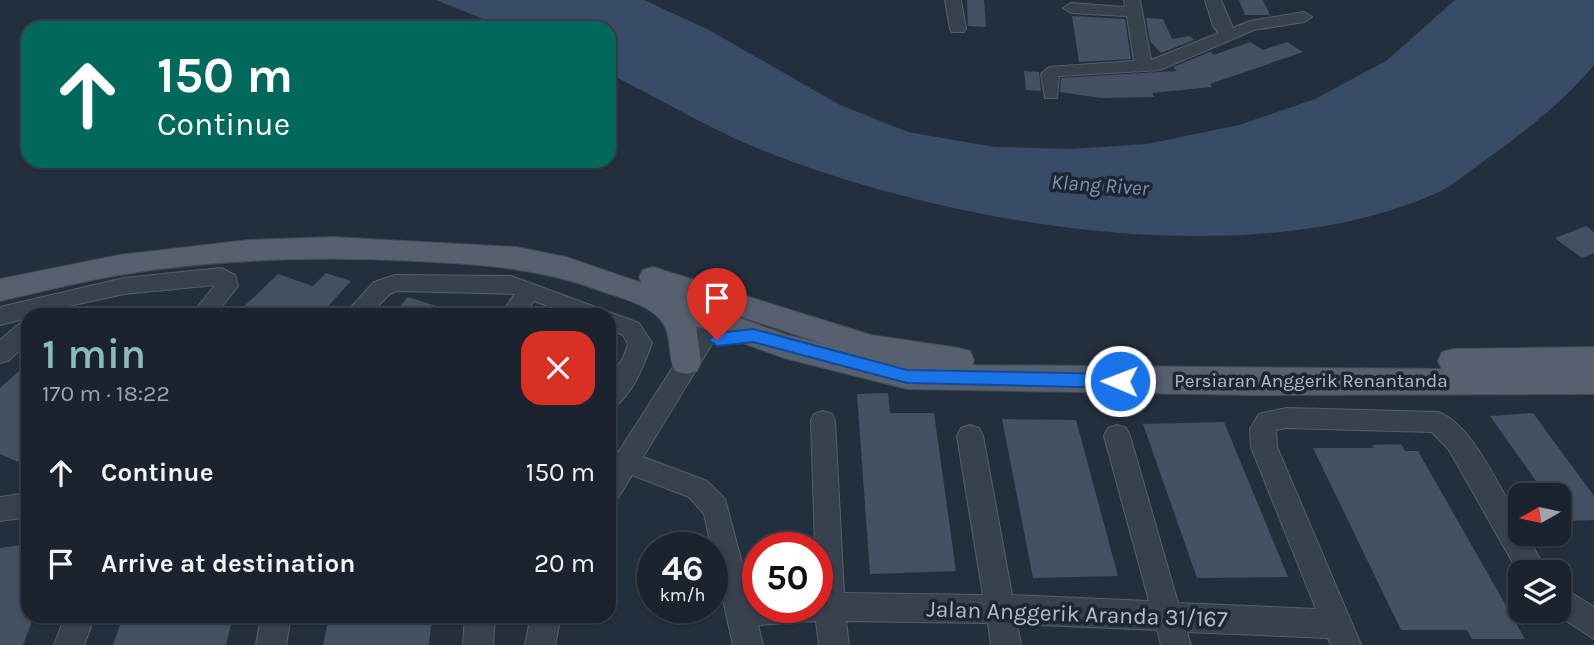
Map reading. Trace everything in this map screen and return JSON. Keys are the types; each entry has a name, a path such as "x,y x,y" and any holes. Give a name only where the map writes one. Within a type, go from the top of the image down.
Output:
{"main road":[{"name":"Persiaran Anggerik Renantanda","path":"0,290 167,250 315,231 530,241 720,311 753,335 907,376 1185,382 1594,381"},
{"name":"Persiaran Anggerik Renantanda","path":"0,272 128,246 167,250 333,247 516,257 566,267 652,295 917,356 987,362 1594,359"},
{"path":"652,295 681,320 685,329 686,362"},
{"path":"686,362 717,340 753,335"}],"street":[{"path":"953,0 958,29"},
{"path":"1213,0 1220,26 1230,34"},
{"path":"1072,8 1133,6 1143,64"},
{"path":"1051,93 1050,74 1055,71 1160,65 1250,26 1304,17"},
{"path":"52,308 124,286 222,276 227,281 227,286 208,308"},
{"path":"362,308 382,288 395,283 491,283 530,290 578,308"},
{"path":"516,308 530,290"},
{"path":"616,479 720,311"},
{"path":"0,316 21,314"},
{"path":"616,324 637,335 640,343 634,361 616,388"},
{"path":"0,354 21,335"},
{"path":"1341,635 1264,447 1263,429 1268,421 1286,418 1438,422 1458,442 1526,560"},
{"path":"822,532 823,421"},
{"path":"970,436 1006,645"},
{"path":"1117,436 1176,645"},
{"path":"627,462 698,489 709,498 722,523 748,645"},
{"path":"0,509 21,506"},
{"name":"Jalan Anggerik Aranda 31/167","path":"833,607 1000,609 1167,617 1341,635"},
{"path":"1571,608 1594,625"},
{"path":"69,645 77,623"},
{"path":"271,645 275,623"},
{"path":"478,645 480,623"},
{"path":"540,645 545,623"},
{"path":"826,623 834,645"}],"water":[{"name":"Klang River","path":"436,0 644,0 709,30 840,105 908,132 995,147 1070,149 1147,144 1239,125 1315,99 1386,61 1455,0 1594,0 1594,65 1539,119 1441,191 1366,217 1282,232 1193,236 1101,231 1009,219 921,200 837,177 743,142 616,78 616,21 488,21"}],"building":[{"path":"967,0 984,0 986,27 968,26"},
{"path":"1239,0 1263,0 1270,15 1245,15"},
{"path":"1072,16 1125,19 1131,59 1079,62"},
{"path":"1146,18 1163,19 1172,39 1190,36 1194,40 1161,53 1150,41"},
{"path":"1250,42 1263,50 1287,42 1303,52 1210,84 1212,87 1152,93 1154,97 1101,98 1060,92 1061,78 1177,71 1173,67 1210,52 1214,55"},
{"path":"1024,71 1039,72 1041,91 1026,90"},
{"path":"1586,226 1594,232 1594,253 1582,258 1555,238"},
{"path":"326,273 351,281 326,308 242,308 278,274 313,286"},
{"path":"408,297 442,308 398,308"},
{"path":"21,369 21,463 0,454 0,388"},
{"path":"888,393 890,413 934,413 956,571 870,574 857,394"},
{"path":"1533,413 1594,496 1594,520 1572,521 1572,483 1537,483 1490,416"},
{"path":"1002,419 1076,420 1118,576 1033,578"},
{"path":"1224,422 1288,577 1197,578 1143,424"},
{"path":"1401,444 1405,451 1418,451 1508,609 1508,623 1516,623 1525,639 1472,639 1467,630 1401,630 1313,448 1374,448 1372,445"},
{"path":"21,545 21,623 31,623 23,645 0,645 0,548"},
{"path":"121,623 231,623 226,645 113,645"},
{"path":"328,623 431,623 429,645 323,645"}],"route":[{"path":"717,340 733,335 753,335 828,358 907,376 1120,381"}]}
